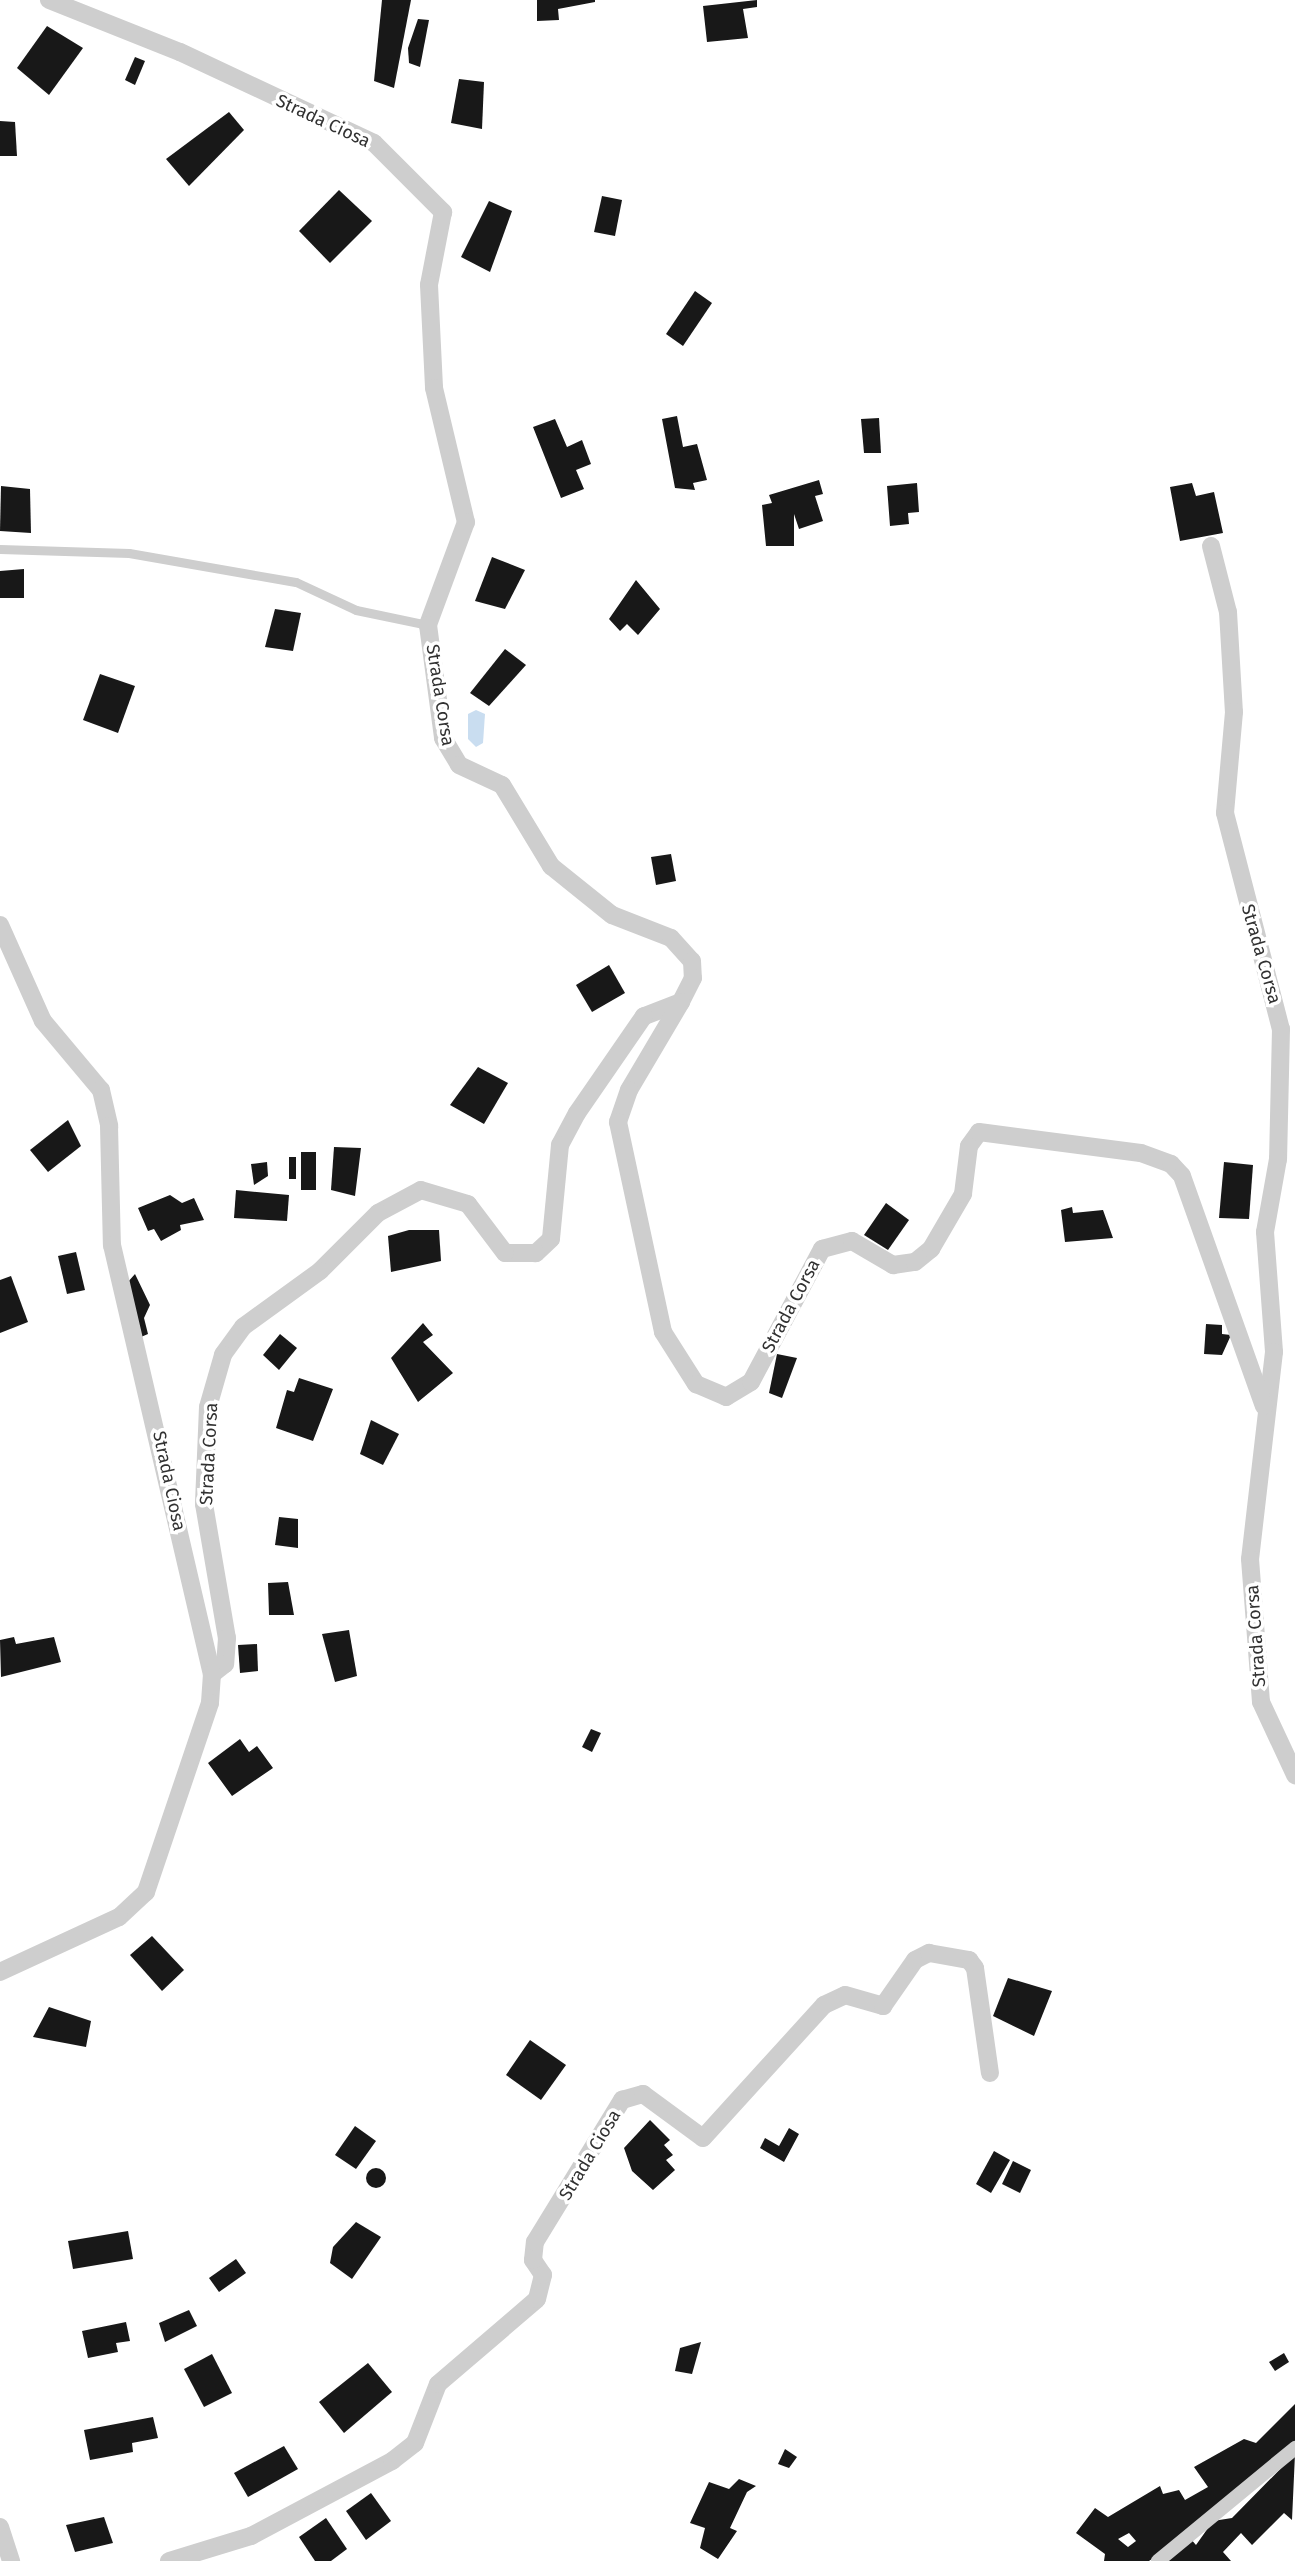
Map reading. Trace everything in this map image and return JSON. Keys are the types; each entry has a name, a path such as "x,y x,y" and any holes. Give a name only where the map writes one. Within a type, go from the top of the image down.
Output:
{"street":[{"name":"Strada Ciosa","path":"49,0 180,52 374,143 430,194 443,212 429,285 434,388 466,522"},
{"name":"Strada Corsa","path":"466,522 428,625 449,754 473,774 502,785 551,866 612,915 684,948 693,978 629,1090 618,1122 663,1332 696,1384 726,1397 751,1382 822,1249 852,1241 893,1265 915,1262 931,1249 962,1194 969,1146 979,1132 1141,1153 1171,1164 1182,1176 1264,1406"},
{"name":"Strada Corsa","path":"1211,546 1228,612 1234,712 1225,813 1281,1029 1278,1159 1265,1232 1274,1352 1264,1406 1250,1559 1254,1658 1261,1703 1295,1775"},
{"name":"Strada Ciosa","path":"0,925 43,1021 101,1090 109,1126 111,1245 212,1674 210,1703 146,1892 119,1917 0,1972"},
{"name":"Strada Corsa","path":"212,1674 225,1664 227,1638 204,1504 208,1407 223,1355 243,1327 320,1271 377,1213 421,1189 468,1204 505,1253 536,1253 551,1239 561,1145 577,1113 644,1016 681,1002"},
{"name":"Strada Ciosa","path":"169,2561 251,2536 392,2461 415,2442 438,2384 537,2299 543,2276 533,2260 535,2242 622,2100 643,2094 703,2138 824,2005 845,1995 883,2006 915,1960 929,1953 969,1960 975,1968 990,2073"},
{"path":"1158,2561 1295,2448"},
{"path":"0,2527 11,2561"}],"lane":[{"path":"0,549 129,553 296,582 356,610 428,625"}],"water":[{"path":"476,710 485,714 483,743 476,747 468,739 468,714"}],"building":[{"path":"382,0 411,0 394,88 374,81"},
{"path":"537,0 595,2 558,9 559,20 537,21"},
{"path":"757,0 757,7 743,9 748,38 707,42 703,6"},
{"path":"418,19 429,20 420,67 409,63 408,48"},
{"path":"47,26 83,48 49,95 17,68"},
{"path":"135,57 145,61 135,85 125,80"},
{"path":"459,79 484,82 482,129 451,123"},
{"path":"229,112 244,130 189,186 166,159"},
{"path":"0,121 15,122 17,156 0,156"},
{"path":"339,190 372,221 330,263 299,231"},
{"path":"602,196 622,200 615,236 594,232"},
{"path":"489,201 512,211 490,272 461,257"},
{"path":"695,291 712,303 683,346 666,334"},
{"path":"677,416 683,447 697,444 707,480 693,483 695,490 675,488 662,419"},
{"path":"879,418 881,453 864,453 861,419"},
{"path":"555,419 567,447 582,440 591,464 576,470 584,489 561,498 533,427"},
{"path":"819,480 823,494 815,496 823,521 799,529 794,514 794,546 766,546 762,505 772,503 769,495"},
{"path":"917,483 919,512 908,513 909,524 890,526 887,486"},
{"path":"1192,483 1196,496 1214,492 1223,533 1180,541 1170,487"},
{"path":"1,486 30,489 31,533 0,531"},
{"path":"492,557 525,570 505,609 475,601"},
{"path":"24,569 24,598 0,598 0,571"},
{"path":"636,580 660,609 638,635 627,624 620,631 609,619"},
{"path":"275,609 301,613 293,651 265,647"},
{"path":"505,649 526,665 489,706 470,693"},
{"path":"100,674 135,686 118,733 83,720"},
{"path":"671,854 676,881 656,885 651,857"},
{"path":"609,965 625,993 592,1012 576,985"},
{"path":"478,1067 508,1083 484,1124 450,1105"},
{"path":"68,1120 81,1146 48,1172 30,1150"},
{"path":"334,1147 361,1148 355,1196 331,1190"},
{"path":"301,1152 316,1152 316,1190 301,1190"},
{"path":"289,1157 296,1157 296,1179 289,1179"},
{"path":"267,1162 268,1176 254,1185 251,1164"},
{"path":"1224,1162 1253,1165 1249,1219 1219,1218"},
{"path":"236,1190 289,1195 287,1221 234,1218"},
{"path":"170,1195 182,1203 194,1198 204,1220 180,1225 181,1230 161,1241 154,1229 148,1231 138,1208"},
{"path":"886,1203 909,1220 888,1250 864,1235"},
{"path":"1072,1207 1073,1213 1103,1210 1113,1238 1065,1242 1061,1210"},
{"path":"409,1230 439,1230 441,1261 391,1272 388,1236"},
{"path":"76,1252 85,1290 67,1294 58,1256"},
{"path":"135,1274 150,1305 144,1318 148,1334 141,1337 127,1283"},
{"path":"11,1276 28,1322 0,1333 0,1280"},
{"path":"423,1323 433,1335 423,1342 453,1373 418,1402 391,1358"},
{"path":"1206,1324 1222,1325 1222,1334 1231,1335 1222,1355 1204,1354"},
{"path":"280,1334 297,1348 279,1370 263,1355"},
{"path":"777,1354 797,1358 782,1398 769,1393"},
{"path":"299,1378 333,1389 313,1441 276,1428 287,1390 294,1392"},
{"path":"371,1420 399,1434 383,1465 360,1454"},
{"path":"279,1517 298,1519 298,1548 275,1545"},
{"path":"288,1582 294,1615 269,1615 268,1583"},
{"path":"349,1630 357,1676 335,1682 322,1634"},
{"path":"14,1637 16,1644 54,1637 61,1662 1,1677 0,1640"},
{"path":"257,1644 258,1671 240,1673 238,1645"},
{"path":"591,1729 601,1733 592,1752 582,1747"},
{"path":"240,1739 249,1752 257,1746 273,1768 232,1796 208,1763"},
{"path":"152,1936 184,1970 162,1991 130,1955"},
{"path":"1008,1978 1052,1991 1034,2036 993,2016"},
{"path":"49,2007 91,2021 86,2047 33,2037"},
{"path":"530,2040 566,2065 541,2100 506,2075"},
{"path":"650,2120 670,2140 664,2145 673,2155 666,2160 675,2170 653,2190 632,2171 624,2148"},
{"path":"355,2126 376,2141 356,2169 335,2155"},
{"path":"789,2128 799,2134 784,2162 760,2148 765,2138 779,2146"},
{"path":"994,2151 1010,2160 991,2193 976,2184"},
{"path":"1013,2161 1031,2170 1020,2193 1002,2184"},
{"path":"376,2168 383,2171 386,2178 383,2185 376,2188 369,2185 366,2178 369,2171"},
{"path":"356,2222 381,2237 352,2279 330,2263 333,2247"},
{"path":"128,2231 133,2259 73,2269 68,2241"},
{"path":"236,2259 246,2273 219,2292 209,2278"},
{"path":"189,2310 197,2326 165,2342 159,2323"},
{"path":"126,2322 130,2341 116,2343 118,2352 88,2358 82,2331"},
{"path":"701,2342 692,2374 675,2371 680,2348"},
{"path":"1284,2353 1289,2362 1275,2371 1269,2362"},
{"path":"212,2354 232,2393 204,2407 184,2369"},
{"path":"368,2363 392,2392 344,2433 319,2402"},
{"path":"1295,2404 1295,2444 1224,2509 1149,2561 1104,2561 1105,2554 1076,2533 1095,2508 1108,2517 1160,2486 1163,2494 1179,2490 1185,2500 1208,2487 1194,2467 1244,2439 1256,2443","holes":["1129,2533 1136,2541 1128,2547 1118,2539"]},
{"path":"153,2417 158,2438 132,2443 133,2452 90,2460 84,2430"},
{"path":"284,2446 298,2469 248,2497 234,2473"},
{"path":"785,2449 797,2457 789,2468 778,2464"},
{"path":"1295,2454 1292,2520 1284,2513 1252,2545 1241,2533 1223,2552 1231,2561 1165,2561 1190,2538 1196,2545 1213,2521 1232,2518"},
{"path":"739,2479 756,2486 747,2492 730,2528 737,2531 718,2559 700,2548 705,2528 690,2523 709,2482 729,2489"},
{"path":"371,2493 391,2521 366,2540 346,2511"},
{"path":"104,2517 113,2543 75,2552 66,2525"},
{"path":"326,2518 347,2549 331,2561 315,2561 299,2537"}]}
